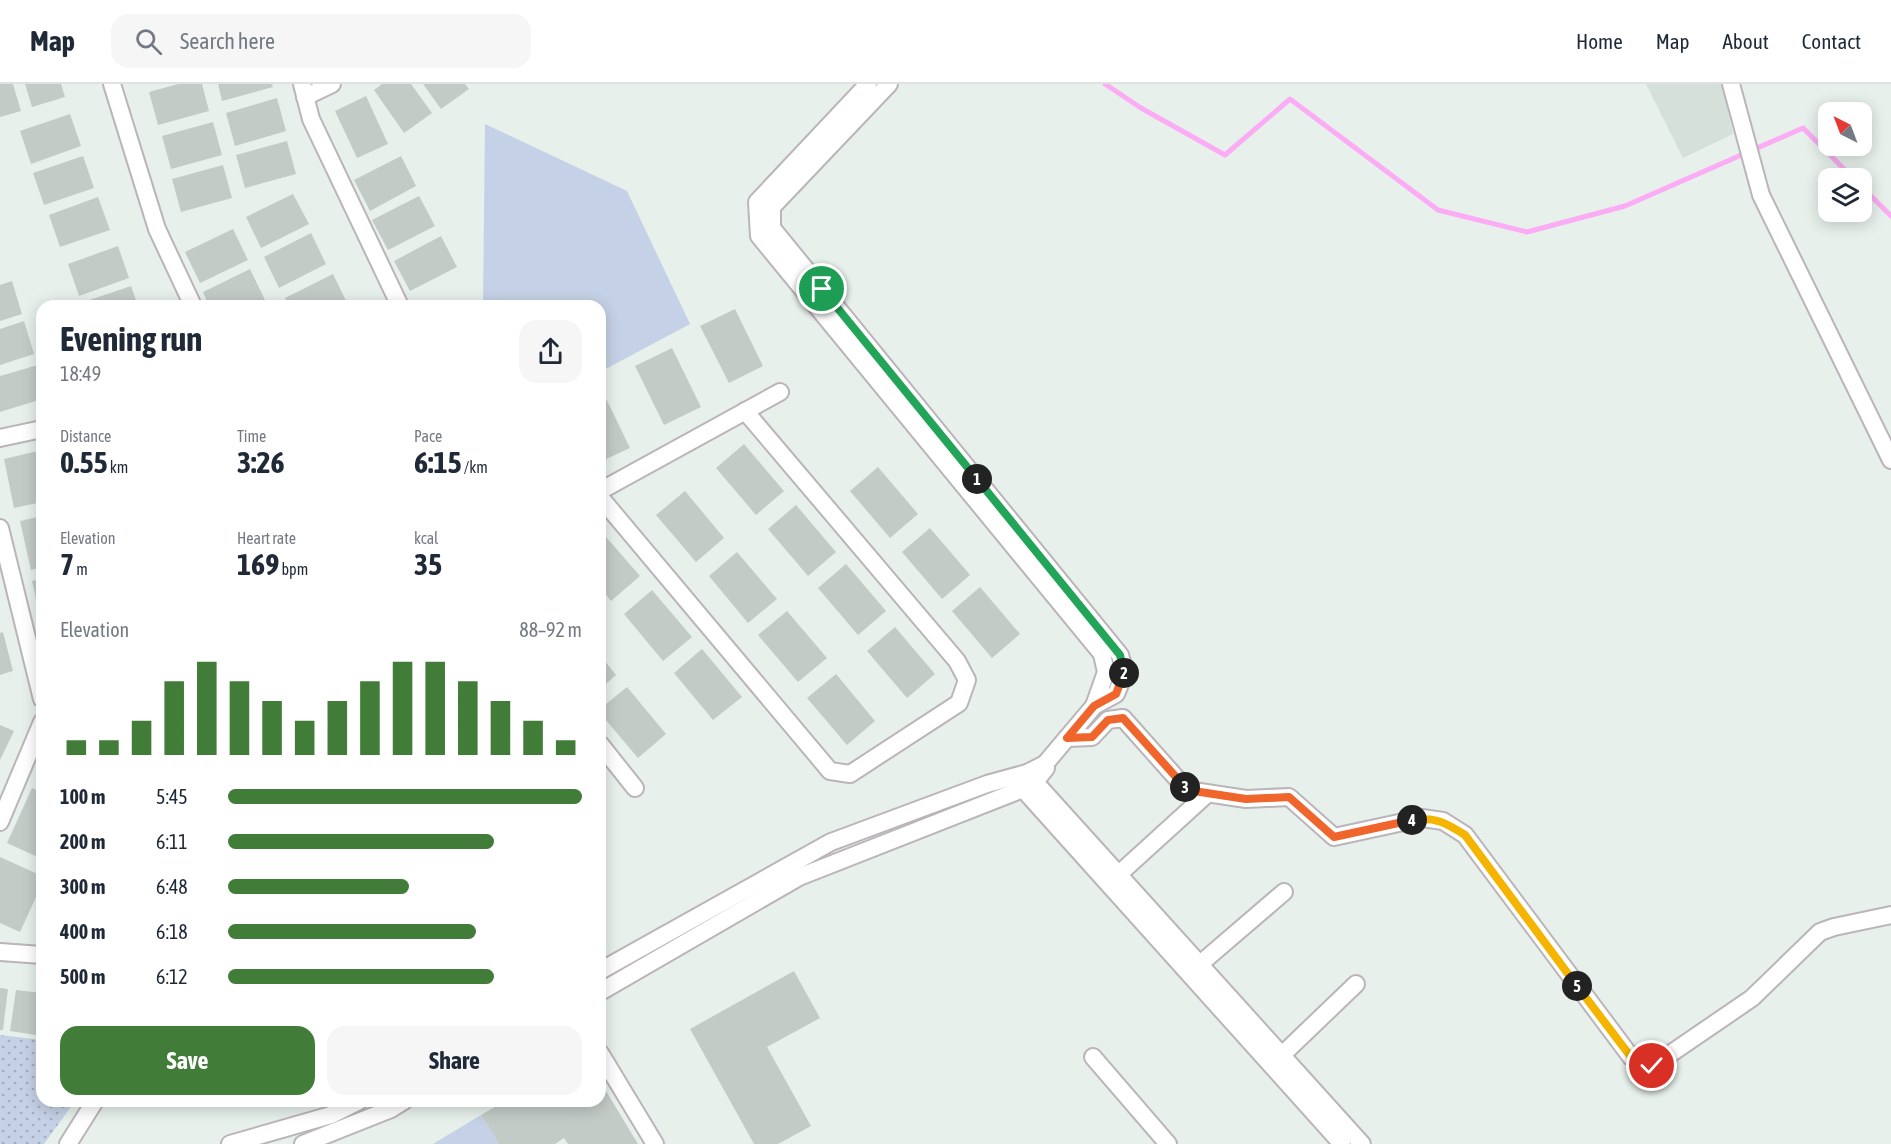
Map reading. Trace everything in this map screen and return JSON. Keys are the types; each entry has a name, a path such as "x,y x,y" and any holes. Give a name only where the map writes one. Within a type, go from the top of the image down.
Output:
{"street":[{"path":"112,84 157,229 190,300"},
{"path":"332,84 304,91 311,118 397,300"},
{"path":"606,967 831,842 987,784 1027,773 1045,764 1094,706 1106,672 1102,654 759,236 758,202 868,84"},
{"path":"889,84 772,207 772,228 1120,655 1125,672 1116,694 1094,706"},
{"path":"1731,84 1761,195 1891,460"},
{"path":"606,488 780,392"},
{"path":"606,504 830,771 850,774 959,703 967,680 957,661 745,411"},
{"path":"0,438 36,430"},
{"path":"0,528 36,675"},
{"path":"1067,738 1092,737 1108,720 1123,718 1187,790 1246,799 1289,797 1334,837 1422,818 1443,821 1465,835 1631,1057 1646,1066 1657,1063 1752,998 1820,932 1891,915"},
{"path":"0,822 36,737"},
{"path":"606,752 635,788"},
{"path":"606,989 799,877 1029,786 1046,768 1045,764"},
{"path":"1029,786 1119,874 1362,1144"},
{"path":"1029,786 1342,1144"},
{"path":"1119,874 1207,794"},
{"path":"1200,964 1284,892"},
{"path":"0,952 36,955"},
{"path":"1282,1055 1356,984"},
{"path":"1093,1057 1168,1144"},
{"path":"606,1063 655,1144"},
{"path":"68,1144 91,1107"},
{"path":"230,1144 331,1115 347,1107"},
{"path":"303,1144 394,1107"}],"shaded area":[{"path":"1646,84 1722,84 1733,134 1683,158"},
{"path":"485,124 627,191 690,324 606,369 606,300 483,300"},
{"path":"0,1035 36,1039 36,1107 71,1107 44,1144 0,1144"},
{"path":"481,1115 499,1144 433,1144"}],"building":[{"path":"0,84 13,84 21,111 0,117"},
{"path":"25,84 61,84 65,97 32,107"},
{"path":"178,84 202,84 209,111 158,125 149,92"},
{"path":"218,84 272,84 273,87 222,101"},
{"path":"382,84 411,84 432,113 404,133 374,90"},
{"path":"423,84 465,84 469,89 441,109"},
{"path":"366,96 388,144 357,158 335,111"},
{"path":"277,98 286,131 235,146 226,113"},
{"path":"70,114 81,146 31,164 20,131"},
{"path":"213,122 222,155 171,169 162,136"},
{"path":"287,141 296,174 245,188 236,155"},
{"path":"83,156 94,188 44,205 33,173"},
{"path":"401,156 416,186 370,211 354,180"},
{"path":"223,165 232,198 181,212 172,179"},
{"path":"293,194 309,224 261,248 246,217"},
{"path":"419,196 435,226 388,250 372,220"},
{"path":"98,197 110,230 60,247 49,215"},
{"path":"233,229 248,260 200,283 185,252"},
{"path":"311,233 326,264 279,288 264,257"},
{"path":"441,236 457,267 410,291 394,261"},
{"path":"118,246 129,278 79,296 68,264"},
{"path":"250,269 265,300 206,300 203,292"},
{"path":"333,274 346,300 286,300 285,298"},
{"path":"12,281 22,314 0,321 0,285"},
{"path":"131,286 136,300 90,300"},
{"path":"735,309 763,366 729,383 700,326"},
{"path":"24,321 34,354 0,365 0,329"},
{"path":"672,348 701,407 664,425 635,366"},
{"path":"36,366 36,401 0,412 0,376"},
{"path":"606,398 630,448 606,459"},
{"path":"744,444 784,491 756,515 716,468"},
{"path":"36,451 36,503 14,508 4,459"},
{"path":"878,467 918,514 890,538 850,491"},
{"path":"685,491 724,538 696,562 656,515"},
{"path":"796,505 836,552 808,576 768,529"},
{"path":"36,517 36,569 31,570 20,521"},
{"path":"930,528 970,575 942,599 902,552"},
{"path":"606,537 640,576 611,601 606,595"},
{"path":"737,552 777,599 748,623 709,576"},
{"path":"846,564 886,611 858,635 818,588"},
{"path":"36,580 36,599 32,581"},
{"path":"980,587 1020,634 992,658 952,611"},
{"path":"652,590 692,637 663,661 624,614"},
{"path":"787,611 827,658 798,682 758,635"},
{"path":"895,627 935,674 907,698 867,651"},
{"path":"3,632 13,671 0,675 0,633"},
{"path":"702,649 742,697 713,720 674,673"},
{"path":"606,662 616,675 606,684"},
{"path":"836,674 875,721 847,745 807,698"},
{"path":"627,687 666,734 638,758 606,720 606,704"},
{"path":"0,725 14,731 0,760"},
{"path":"32,788 36,790 36,856 7,843"},
{"path":"0,857 36,873 36,897 20,932 0,923"},
{"path":"794,971 820,1018 767,1047 811,1126 778,1144 754,1144 690,1029"},
{"path":"0,988 8,989 3,1030 0,1030"},
{"path":"16,990 36,992 36,1035 10,1031"},
{"path":"606,1091 638,1144 568,1144 564,1138 555,1144 499,1144 481,1115 495,1107 606,1107"}],"waterway":[{"path":"1105,84 1141,108 1225,155 1290,99 1438,210 1527,232 1625,206 1803,128 1843,168"},
{"path":"1872,197 1891,216"}],"route":[{"path":"822,289 1120,655 1125,672 1116,694 1094,706 1067,738 1092,737 1108,720 1123,718 1187,790 1246,799 1289,797 1334,837 1422,818 1443,821 1465,835 1631,1057 1638,1063 1652,1066"}]}
